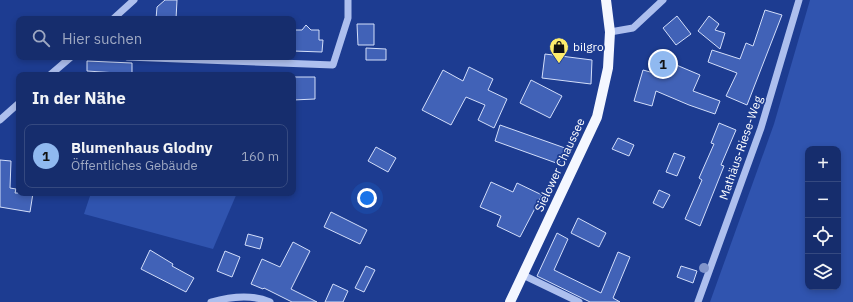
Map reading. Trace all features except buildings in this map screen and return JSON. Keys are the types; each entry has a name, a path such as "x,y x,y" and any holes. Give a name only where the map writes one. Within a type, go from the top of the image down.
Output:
{"main road":[{"name":"Sielower Chaussee","path":"510,302 597,117 608,68 610,32 606,0"}],"street":[{"path":"116,16 134,0"},
{"path":"205,60 334,65 348,18 348,0"},
{"path":"610,32 633,28 663,0"},
{"name":"Mathäus-Riese-Weg","path":"698,302 761,128 799,0"},
{"path":"54,72 68,60"},
{"path":"0,120 16,106"},
{"path":"522,275 579,302"},
{"path":"211,302 226,298 244,297 270,302"}],"shaded area":[{"path":"810,0 853,0 853,302 710,302 774,124"},
{"path":"90,196 236,196 213,249 84,214"}],"place":[{"name":"bilgro","path":"559,64"},
{"name":"Blumenhaus Glodny","path":"663,64"}]}
